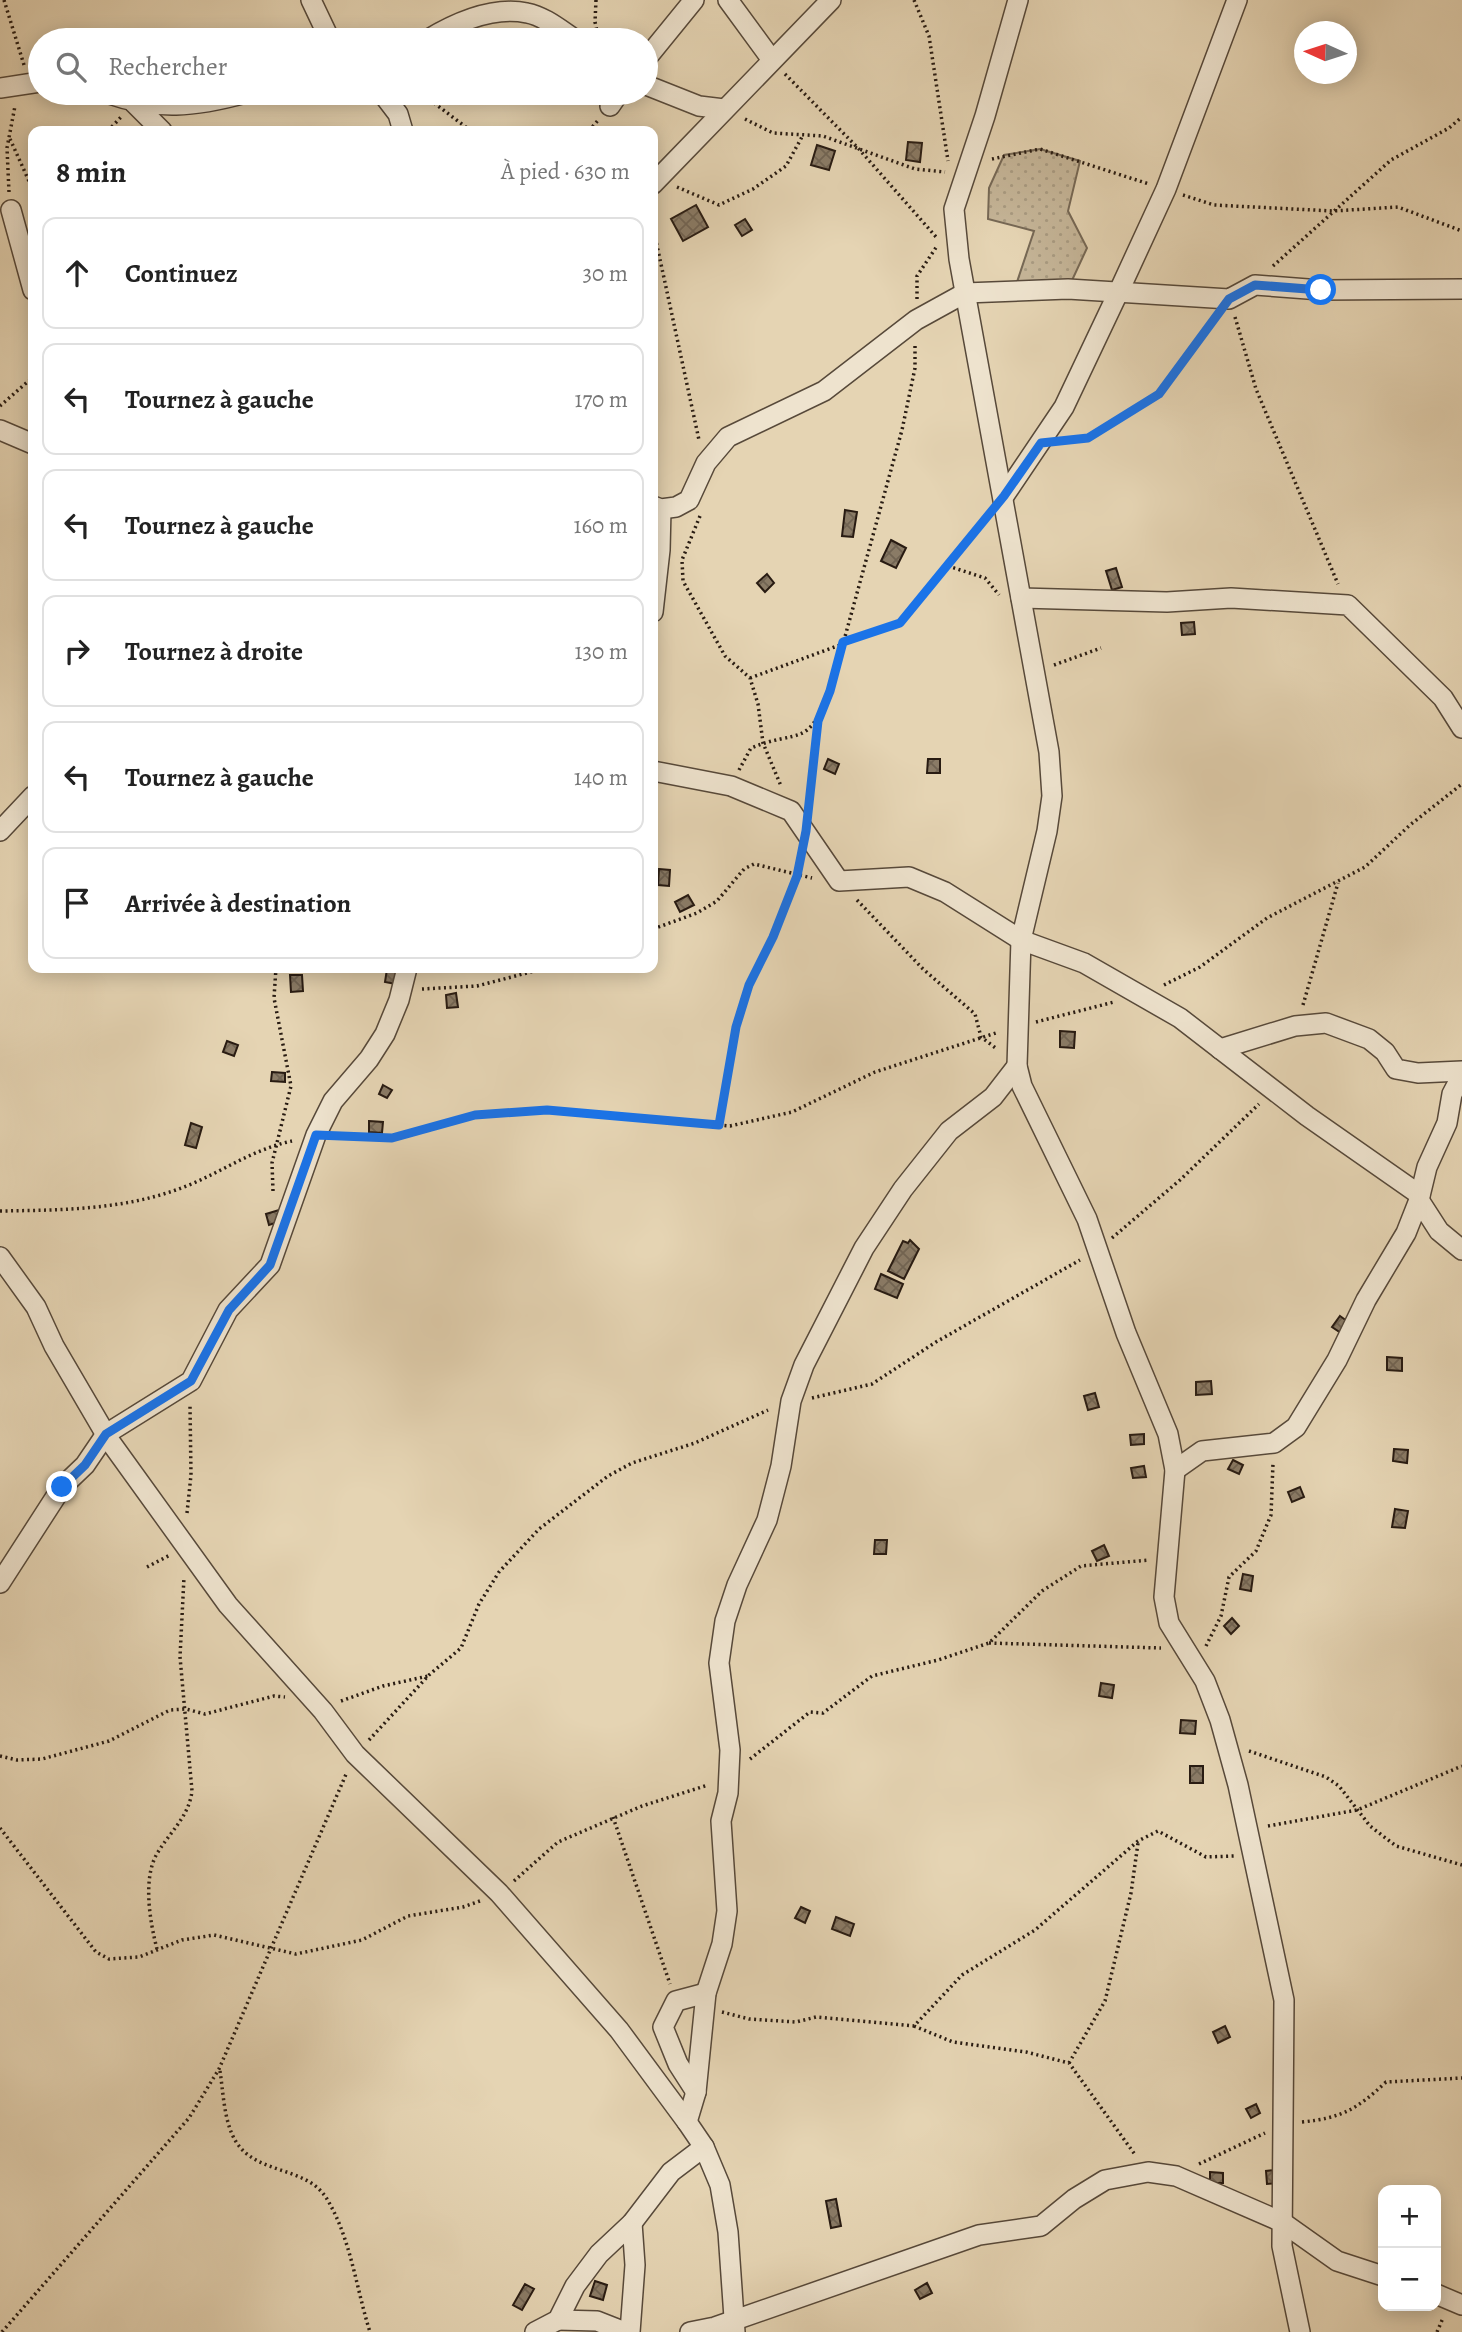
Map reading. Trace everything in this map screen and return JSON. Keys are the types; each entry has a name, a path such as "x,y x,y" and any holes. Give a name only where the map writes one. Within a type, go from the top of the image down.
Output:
{"street":[{"path":"311,0 324,28"},
{"path":"658,45 695,0"},
{"path":"728,0 772,60"},
{"path":"658,178 831,0"},
{"path":"1018,0 954,209 965,293 1004,496 1011,598 1035,671 1049,752 1052,796 1047,831 1021,940 1018,1063 1022,1086 1065,1168 1098,1250 1126,1333 1168,1434 1175,1470 1164,1597 1169,1623 1200,1673 1220,1720 1248,1829 1284,2000 1282,2246 1300,2332"},
{"path":"1004,496 1064,407 1119,291 1166,189 1237,0"},
{"path":"448,28 486,14 528,13 555,28"},
{"path":"0,88 28,83"},
{"path":"658,90 699,106 724,109"},
{"path":"136,105 157,126"},
{"path":"178,105 204,105"},
{"path":"388,105 397,125"},
{"path":"397,125 401,105"},
{"path":"6,215 28,276"},
{"path":"658,507 676,507 689,499 706,463 728,437 824,391 916,320 965,293 1068,289 1229,299 1255,285 1321,290 1462,289"},
{"path":"0,430 28,442"},
{"path":"1011,598 1167,602 1231,598 1348,605 1443,698 1462,728"},
{"path":"658,772 731,786 791,811 839,881 909,877 945,892 1021,940 1084,963 1180,1018 1420,1198 1439,1231 1462,1250"},
{"path":"0,831 28,801"},
{"path":"0,1583 62,1487 85,1465 106,1434 191,1381 229,1310 270,1265 316,1135 332,1101 369,1059 385,1034 406,973"},
{"path":"1175,1470 1202,1451 1273,1443 1296,1427 1309,1409 1350,1336 1366,1300 1406,1233 1420,1198 1427,1167 1447,1123 1452,1094 1462,1073 1418,1073 1396,1069 1385,1052 1369,1040 1326,1023 1295,1026 1220,1049"},
{"path":"687,2122 696,2092 705,2000 722,1944 727,1911 722,1821 730,1750 719,1663 725,1621 737,1585 767,1521 781,1466 791,1401 804,1365 864,1248 903,1189 949,1131 993,1097 1018,1063"},
{"path":"0,1257 36,1307 54,1346 106,1434 184,1548 256,1639 312,1700 355,1754 499,1893 619,2030 687,2122 704,2147 720,2185 735,2325"},
{"path":"696,2092 678,2064 663,2026 676,2001 705,2000"},
{"path":"558,2320 575,2286 592,2263 632,2223 671,2172 704,2147"},
{"path":"690,2332 735,2325 979,2235 1041,2226 1074,2199 1105,2180 1148,2172 1176,2176 1282,2222 1337,2260 1378,2274"},
{"path":"535,2332 558,2320 597,2321 628,2332 635,2265 632,2223"},
{"path":"1441,2296 1462,2305"}],"path":[{"path":"4,0 24,62 9,137 6,215"},
{"path":"596,0 596,28"},
{"path":"724,109 773,133 823,136 915,169 950,173 943,108 929,36 914,0"},
{"path":"772,60 858,148 941,241"},
{"path":"437,105 464,126"},
{"path":"1255,285 1286,252 1391,160 1449,128 1462,117"},
{"path":"658,182 719,205 753,189 786,166 803,135"},
{"path":"9,137 28,179"},
{"path":"968,168 1004,155 1040,149 1214,205 1333,211 1398,207 1462,231"},
{"path":"719,1125 736,1027 749,985 773,937 797,876 806,831 818,721 830,691 902,430 915,368 918,276 941,241 954,209"},
{"path":"658,249 706,463"},
{"path":"1041,443 1088,438 1159,394 1229,299"},
{"path":"1229,299 1256,389 1348,605"},
{"path":"0,406 28,381"},
{"path":"750,678 900,623 1004,496"},
{"path":"701,513 682,560 683,581 725,656 750,678 758,704 763,743 791,811"},
{"path":"948,566 985,578 1011,598"},
{"path":"1035,671 1101,648"},
{"path":"731,786 751,748 763,743 802,736 818,721"},
{"path":"0,1211 116,1207 189,1185 267,1146 316,1135 392,1138 475,1115 547,1110 730,1126 792,1112 875,1072 981,1037 1141,996 1200,967 1267,918 1365,867 1409,825 1462,784"},
{"path":"658,927 697,913 717,901 744,869 754,864 797,876 839,881 923,969 975,1014 981,1037 1018,1063"},
{"path":"1295,1026 1323,942 1338,883"},
{"path":"273,1191 272,1163 291,1086 274,998 276,973"},
{"path":"402,990 477,986 528,973"},
{"path":"2,2332 189,2118 219,2068 330,1805 355,1754 429,1675 461,1648 479,1604 499,1572 539,1529 632,1463 695,1443 791,1401 819,1398 872,1384 936,1342 1098,1250 1180,1180 1273,1090"},
{"path":"157,1949 147,1908 155,1855 190,1808 192,1791 180,1657 184,1548 191,1475 191,1381"},
{"path":"1200,1673 1200,1656 1221,1616 1229,1577 1256,1551 1272,1516 1273,1443"},
{"path":"147,1567 184,1548"},
{"path":"989,1643 1042,1591 1081,1566 1168,1560"},
{"path":"0,1828 96,1952 108,1959 139,1957 182,1940 215,1935 296,1954 362,1940 408,1916 464,1907 499,1893 558,1842 613,1817 729,1777 810,1712 823,1713 872,1676 938,1660 989,1643 1149,1646 1186,1651"},
{"path":"0,1758 41,1759 80,1751 109,1741 170,1710 186,1709 205,1714 274,1696 337,1703 383,1686 429,1675"},
{"path":"1227,1744 1326,1777 1339,1786 1370,1826 1396,1846 1462,1865"},
{"path":"1248,1829 1357,1810 1462,1766"},
{"path":"613,1817 676,2001"},
{"path":"914,2026 962,1975 1035,1930 1138,1841 1158,1831 1206,1857 1253,1855"},
{"path":"1069,2063 1104,2001 1131,1894 1138,1841"},
{"path":"705,2000 749,2019 796,2022 816,2017 914,2026 953,2042 1026,2052 1069,2063 1148,2172"},
{"path":"219,2068 232,2133 242,2151 260,2164 312,2182 327,2199 351,2256 370,2332"},
{"path":"1176,2176 1284,2124 1331,2119 1359,2107 1386,2081 1462,2078"}],"shaded area":[{"path":"1040,149 1080,161 1068,211 1087,248 1068,289 1014,291 1034,231 988,219 989,188 1004,155"}],"building":[{"path":"908,142 922,143 920,162 906,160"},
{"path":"817,145 835,151 829,170 811,165"},
{"path":"696,205 708,227 683,241 671,219"},
{"path":"745,219 752,230 742,236 735,225"},
{"path":"845,510 857,512 853,537 842,536"},
{"path":"891,540 906,548 896,568 881,561"},
{"path":"1116,568 1122,587 1112,590 1106,571"},
{"path":"767,574 774,583 765,592 757,583"},
{"path":"1194,622 1195,634 1182,635 1181,623"},
{"path":"828,759 839,764 835,774 824,769"},
{"path":"928,759 940,759 940,773 927,773"},
{"path":"659,869 670,870 669,886 658,885"},
{"path":"688,895 694,905 680,912 675,902"},
{"path":"386,973 399,973 396,984 385,982"},
{"path":"290,975 302,975 303,991 291,992"},
{"path":"456,993 458,1007 447,1008 446,995"},
{"path":"1060,1031 1075,1032 1074,1048 1060,1047"},
{"path":"227,1041 238,1045 234,1056 223,1052"},
{"path":"272,1072 285,1073 285,1082 271,1081"},
{"path":"383,1085 392,1090 387,1098 379,1094"},
{"path":"369,1121 383,1122 382,1133 369,1132"},
{"path":"191,1123 202,1127 196,1148 185,1145"},
{"path":"279,1210 281,1221 269,1225 266,1214"},
{"path":"910,1240 919,1249 904,1279 888,1271 903,1241 908,1243"},
{"path":"881,1274 903,1284 897,1298 875,1289"},
{"path":"1340,1316 1351,1324 1344,1335 1332,1327"},
{"path":"1387,1357 1402,1358 1402,1371 1387,1370"},
{"path":"1211,1381 1212,1394 1196,1395 1196,1382"},
{"path":"1095,1393 1099,1407 1088,1410 1084,1396"},
{"path":"1144,1434 1144,1444 1131,1445 1130,1435"},
{"path":"1394,1449 1408,1450 1407,1463 1393,1461"},
{"path":"1233,1460 1243,1465 1239,1474 1228,1469"},
{"path":"1144,1466 1146,1477 1133,1478 1131,1468"},
{"path":"1300,1487 1304,1497 1292,1502 1288,1492"},
{"path":"1395,1509 1408,1511 1405,1528 1392,1527"},
{"path":"875,1540 887,1540 886,1554 874,1554"},
{"path":"1104,1545 1109,1556 1097,1561 1092,1551"},
{"path":"1243,1574 1253,1576 1251,1591 1240,1589"},
{"path":"1232,1618 1239,1626 1231,1634 1224,1626"},
{"path":"1101,1683 1114,1685 1112,1698 1099,1696"},
{"path":"1181,1720 1196,1721 1195,1734 1180,1733"},
{"path":"1190,1766 1203,1766 1203,1783 1190,1783"},
{"path":"801,1907 810,1911 805,1923 795,1918"},
{"path":"836,1917 854,1924 850,1936 832,1929"},
{"path":"1225,2026 1230,2037 1218,2043 1213,2032"},
{"path":"1256,2104 1260,2113 1251,2118 1246,2109"},
{"path":"1275,2170 1277,2183 1267,2184 1266,2171"},
{"path":"1210,2172 1223,2173 1223,2183 1210,2183"},
{"path":"836,2199 841,2226 831,2228 826,2201"},
{"path":"595,2281 607,2285 603,2300 590,2296"},
{"path":"927,2283 932,2293 920,2299 915,2290"},
{"path":"525,2284 534,2289 522,2310 513,2305"}],"route":[{"path":"62,1487 85,1465 106,1434 191,1381 229,1310 270,1265 316,1135 392,1138 475,1115 547,1110 719,1125 736,1027 749,985 773,937 797,876 806,831 818,721 830,691 843,642 900,623 1004,496 1041,443 1088,438 1159,394 1229,299 1255,285 1321,290"}]}
